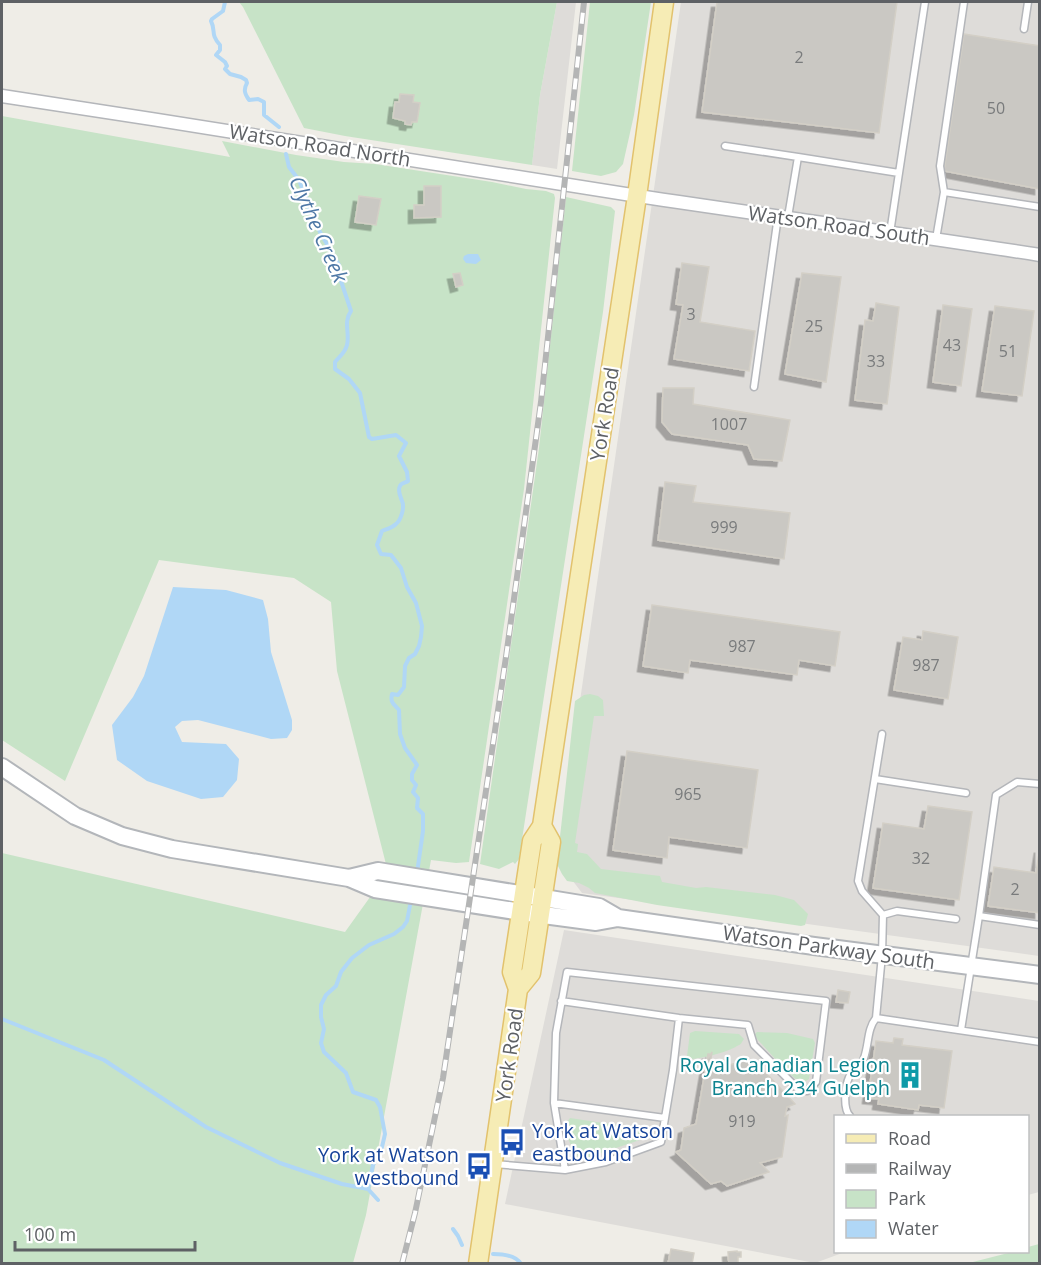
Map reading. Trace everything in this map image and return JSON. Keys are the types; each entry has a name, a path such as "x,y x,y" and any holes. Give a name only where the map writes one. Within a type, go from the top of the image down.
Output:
{"main road":[{"name":"York Road","path":"478,1263 518,989 512,972 551,842 542,826 664,2"},
{"path":"2,767 75,816 122,836 172,849 349,878 375,889 394,892 442,899 532,904"},
{"path":"349,878 378,871 444,881 532,904"},
{"name":"Watson Parkway South","path":"532,904 599,907 618,918 1040,975"}],"street":[{"name":"Watson Road North","path":"2,96 637,196"},
{"name":"Watson Road South","path":"637,196 1040,255"}],"lane":[{"path":"890,232 925,2"},
{"path":"936,239 944,192 940,166 964,2"},
{"path":"1023,29 1028,2"},
{"path":"725,146 899,173"},
{"path":"754,387 783,217 798,157"},
{"path":"944,192 1040,207"},
{"path":"849,1115 846,1104 847,1082 852,1072 860,1066 864,1059 871,1024 876,1018 882,955 883,915 862,891 858,881 882,734"},
{"path":"875,779 966,793"},
{"path":"961,1030 996,795 1017,782 1040,784"},
{"path":"883,915 897,911 956,919"},
{"path":"979,916 1040,925"},
{"path":"561,1001 679,1018 748,1025 754,1045 798,1089 807,1091 816,1082 826,1001 567,972 561,1001 556,1033 554,1103 565,1170"},
{"path":"493,1164 565,1170 606,1162 661,1142 679,1018"},
{"path":"876,1018 1040,1042"},
{"path":"554,1103 665,1118"}],"shaded area":[{"path":"557,2 576,2 557,169 532,165 540,95"},
{"path":"681,2 1039,2 1039,956 582,893 557,860"},
{"path":"564,930 1039,1001 1039,1192 1029,1195 1029,1115 834,1115 834,1253 842,1253 815,1263 505,1204"}],"green space":[{"path":"239,2 557,2 540,95 532,165 304,128"},
{"path":"590,2 651,2 634,115 623,164 616,172 601,176 572,171"},
{"path":"2,116 230,157 222,141 296,155 375,164 554,194 524,489 469,862 431,860 366,1215 353,1263 2,1263 2,853 345,932 388,872 337,671 331,602 294,578 159,560 65,781 2,740","holes":["359,196 381,200 376,225 355,222"]},
{"path":"566,197 611,207 615,211 603,312 519,859 515,864 513,862 499,869 480,864 539,448"},
{"path":"590,694 603,700 604,716 594,716 575,843 578,844 577,852 587,854 601,869 660,876 662,882 696,888 706,887 775,895 794,900 808,914 805,925 657,905 595,893 579,883 567,881 557,864 575,701"},
{"path":"695,1031 739,1034 744,1039 740,1045 727,1051 690,1059 687,1056 690,1033"},
{"path":"757,1032 787,1033 813,1039 815,1043 809,1079 803,1083 792,1076 757,1039 755,1034"},
{"path":"570,1118 646,1131 643,1138 637,1141 586,1158 579,1158 567,1136 565,1126"},
{"path":"1039,1244 1039,1263 969,1263 1008,1253 1029,1253 1029,1247"}],"water":[{"path":"468,254 478,254 481,260 476,264 466,263 463,259"},
{"path":"173,587 226,590 263,600 268,619 271,652 292,720 292,730 287,738 271,739 198,720 182,721 175,727 182,742 226,744 239,759 237,780 223,797 201,799 147,781 117,760 112,725 133,697 144,676"}],"building":[{"path":"717,2 897,2 879,133 702,112"},
{"path":"964,34 1040,46 1040,189 944,171"},
{"path":"400,94 414,95 413,102 420,103 417,122 412,122 411,125 393,118 395,102 399,102"},
{"path":"424,186 441,186 441,217 414,218 414,205 424,205"},
{"path":"359,196 381,199 376,225 355,222"},
{"path":"682,263 709,267 700,322 755,331 749,371 674,359 683,305 676,304"},
{"path":"460,273 463,285 456,287 453,274"},
{"path":"802,273 841,277 826,382 785,374"},
{"path":"876,303 899,307 887,404 855,400 865,320 873,321"},
{"path":"943,305 972,309 961,386 933,382"},
{"path":"995,306 1034,311 1022,396 982,391"},
{"path":"663,388 694,388 693,404 790,420 782,461 754,459 748,445 672,434 662,422"},
{"path":"665,482 696,486 693,502 790,513 784,559 658,540"},
{"path":"652,605 840,632 835,666 799,660 797,675 690,660 688,673 643,666"},
{"path":"923,631 958,637 948,699 894,690 903,637 922,640"},
{"path":"627,751 758,770 747,848 669,837 667,858 613,850"},
{"path":"928,806 972,812 959,900 873,888 883,823 924,829"},
{"path":"1040,847 1040,913 988,906 994,867 1036,873"},
{"path":"838,990 850,992 848,1003 836,1002"},
{"name":"Royal Canadian Legion Branch 234 Guelph","path":"894,1038 903,1039 902,1045 952,1051 944,1108 919,1105 918,1110 878,1104 879,1099 868,1098 876,1041 893,1043"},
{"path":"712,1052 709,1072 748,1059 760,1074 765,1072 795,1104 787,1107 782,1157 760,1163 769,1172 727,1186 721,1181 711,1184 676,1152 681,1150 684,1128 696,1124 708,1054 709,1057"},
{"path":"671,1249 694,1253 692,1264 668,1264"},
{"path":"728,1252 741,1252 738,1264 729,1264"}],"waterway":[{"name":"Clythe Creek","path":"225,2 223,11 211,21 215,38 220,45 220,50 216,55 225,62 227,66 225,69 230,74 246,80 245,92 249,100 258,99 264,102 264,115 279,127"},
{"name":"Clythe Creek","path":"286,154 289,167 299,180 308,207 339,265 341,281 351,311 347,319 347,345 335,362 335,369 349,379 360,393 369,437 372,439 396,435 406,443 399,456 407,472 408,481 401,484 399,488 403,504 402,513 396,524 382,531 377,545 381,554 391,555 401,568 407,587 416,603 422,626 419,646 405,666 404,687 398,695 392,694 393,703 399,710 400,734 405,748 417,765 412,774 412,780 416,785 413,792 418,798 417,808 423,814 417,873"},
{"name":"Clythe Creek","path":"378,1200 368,1189 373,1165 382,1147 385,1134 380,1107 376,1100 353,1092 346,1073 324,1052 321,1043 324,1029 321,1005 326,995 336,986 341,972 352,958 369,945 394,934 403,927 407,921 411,900"},
{"path":"2,1019 104,1060 206,1127 280,1163 342,1184 368,1189"},
{"name":"Clythe Creek","path":"453,1229 462,1245"},
{"name":"Clythe Creek","path":"493,1254 513,1257 521,1264"}],"railway":[{"path":"402,1264 443,1078 506,657 541,402 584,2"}],"place":[{"name":"Royal Canadian Legion Branch 234 Guelph","path":"910,1075"},
{"name":"York at Watson eastbound","path":"512,1142"},
{"name":"York at Watson westbound","path":"479,1166"}]}
